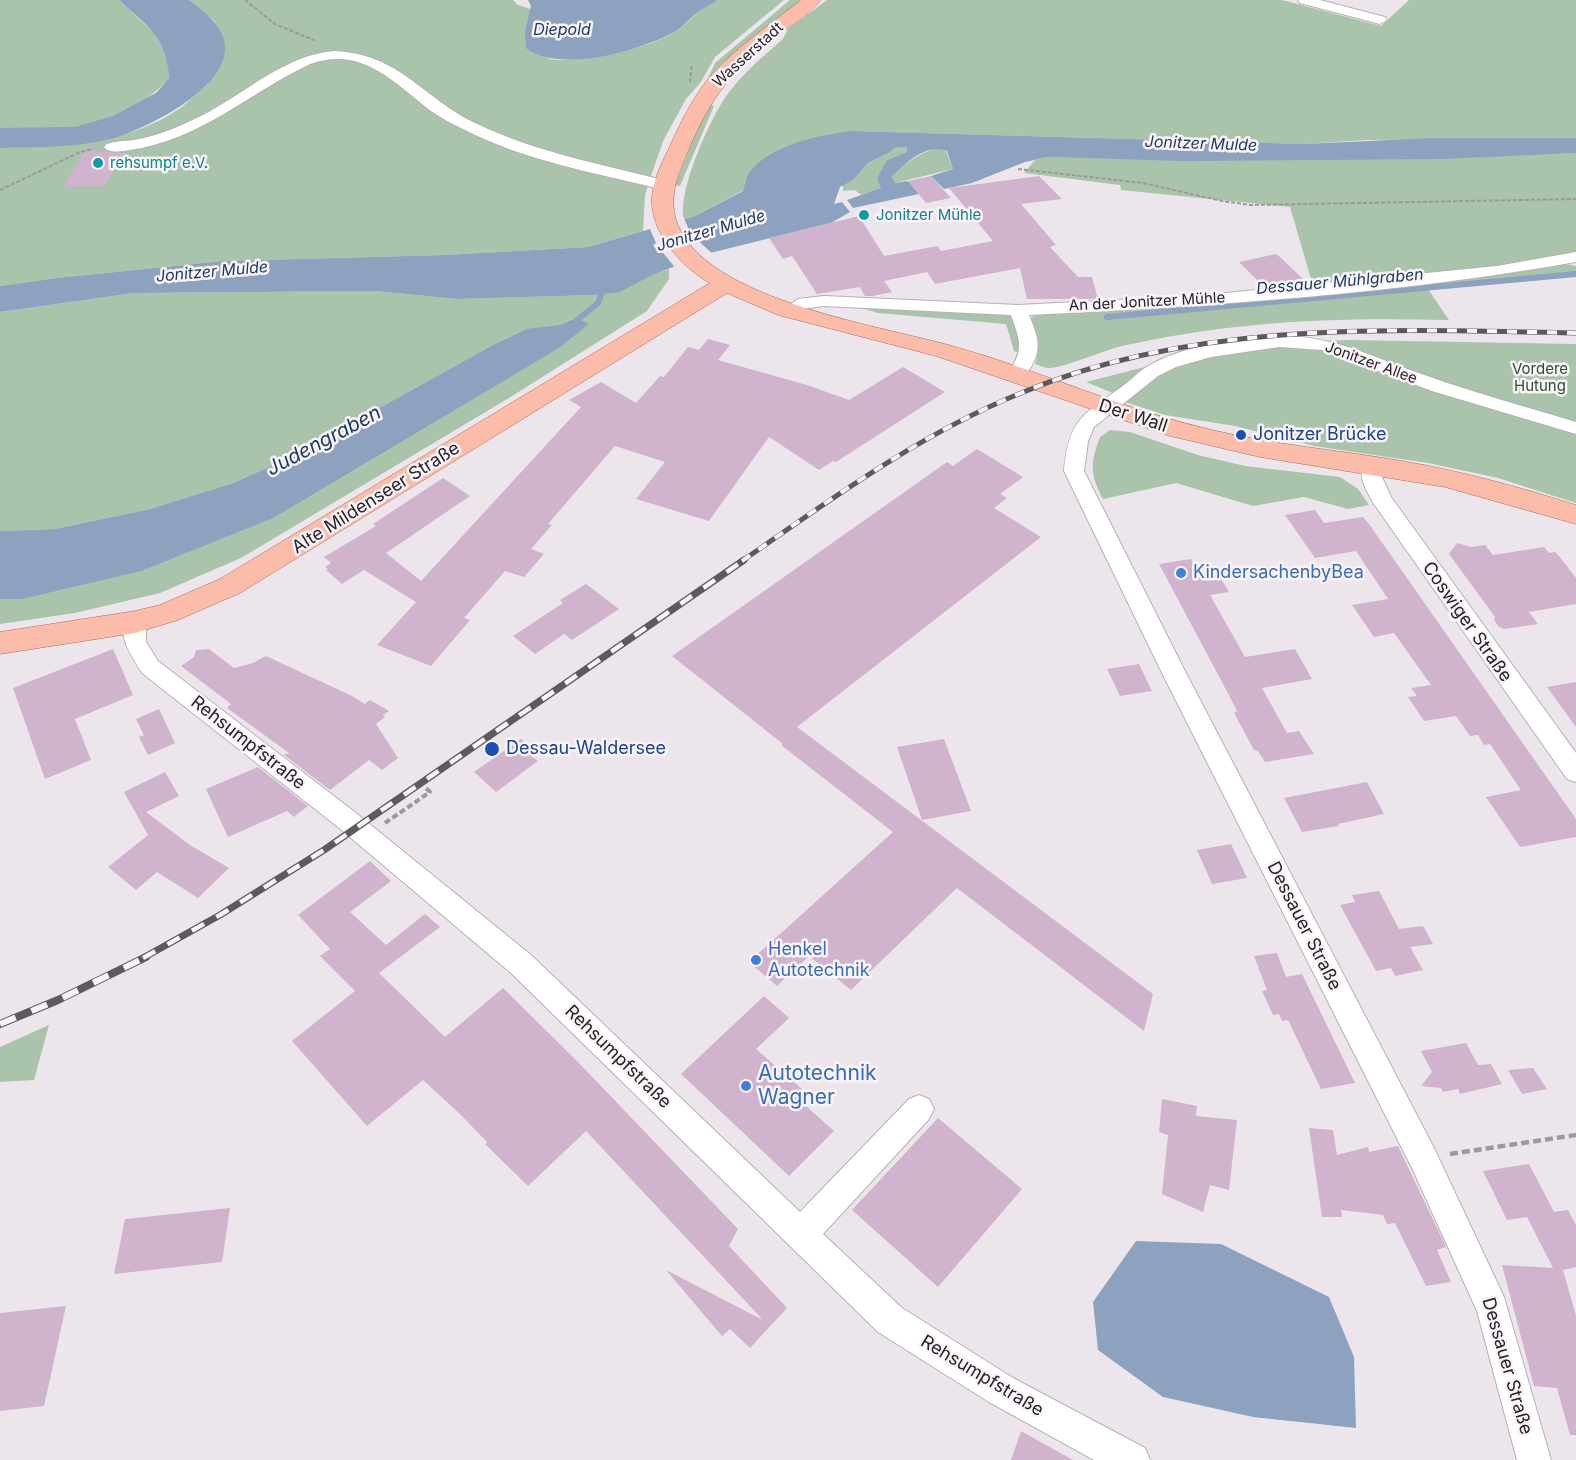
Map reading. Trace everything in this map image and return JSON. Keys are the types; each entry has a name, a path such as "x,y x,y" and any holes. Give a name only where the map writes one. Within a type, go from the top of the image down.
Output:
{"main road":[{"name":"Wasserstadt","path":"715,277 679,246 665,219 662,195 664,185 682,141 709,91 739,60 812,0"},
{"name":"Der Wall","path":"715,277 790,311 942,350 1102,407 1221,441 1296,456 1371,465 1464,482 1576,515"},
{"name":"Alte Mildenseer Straße","path":"0,643 135,622 199,601 263,567 715,277"}],"street":[{"path":"1305,0 1380,20"},
{"path":"111,147 151,142 202,123 312,58 332,54 355,56 403,78 442,112 490,136 626,177 664,185"},
{"name":"An der Jonitzer Mühle","path":"790,311 804,303 824,301 1018,310 1196,301 1497,271 1576,257"},
{"path":"1016,375 1028,360 1030,350 1018,310"},
{"name":"Jonitzer Allee","path":"1102,407 1124,394 1155,370 1181,359 1254,345 1302,342 1331,348 1419,381 1576,428"},
{"name":"Dessauer Straße","path":"1102,407 1090,417 1078,438 1074,471 1078,484 1423,1158 1493,1308 1534,1460"},
{"name":"Coswiger Straße","path":"1371,465 1374,483 1381,499 1576,772"},
{"name":"Rehsumpfstraße","path":"135,622 135,642 150,667 347,820 521,964 890,1320 1001,1390 1133,1460"},
{"path":"801,1234 919,1109"}],"path":[{"path":"245,0 276,24 355,56"},
{"path":"0,188 12,185 78,153 93,148 111,147"},
{"path":"1018,169 1143,183 1239,204 1401,204 1576,199"},
{"path":"380,827 430,792 425,787"},
{"path":"1423,1158 1576,1135"}],"green space":[{"path":"0,0 119,0 154,33 167,55 169,78 139,104 88,125 57,129 0,128"},
{"path":"189,0 513,0 518,5 531,9 525,31 549,59 562,60 614,54 648,44 675,32 707,5 719,0 784,0 715,57 701,82 686,99 664,139 654,167 645,195 643,231 588,247 445,255 223,261 0,286 0,148 70,144 115,137 159,121 183,106 208,84 215,22"},
{"path":"790,0 801,0 707,80 715,63"},
{"path":"827,0 1282,0 1381,26 1409,0 1576,0 1576,138 1367,140 1304,144 854,131 695,216 684,219 683,206 691,172 714,116 730,91 755,63 783,39 788,29"},
{"path":"711,105 714,106 680,186 675,185 704,112"},
{"path":"907,147 907,152 887,160 878,178 882,188 861,195 855,190 843,191 843,185 853,180 868,163 892,151 892,148"},
{"path":"939,148 946,151 953,169 895,183 892,177 908,163 925,152"},
{"path":"1576,153 1576,253 1561,263 1576,266 1576,272 1428,289 1449,320 1325,320 1245,326 1122,346 1054,368 1035,364 1037,348 1030,321 1033,316 1042,313 1315,293 1290,207 1121,190 1120,185 1024,173 1035,160 1048,157 1378,159"},
{"path":"669,269 669,279 647,311 509,398 241,558 160,593 75,613 0,624 0,599 22,599 521,370 559,348 588,324 575,318 559,325 527,330 491,346 374,411 344,434 233,483 150,509 55,529 0,531 0,312 134,293 375,291 457,299 595,295"},
{"path":"852,305 1010,315 1014,318 1021,354 1014,351 1006,324 878,313"},
{"name":"Vordere Hutung","path":"1320,341 1576,344 1576,422 1398,369"},
{"path":"1273,345 1313,345 1576,431 1576,503 1498,478 1428,463 1314,446 1235,426 1165,415 1125,402 1154,374 1177,363"},
{"path":"1176,359 1113,393 1086,382"},
{"path":"1110,430 1130,432 1198,455 1245,466 1340,477 1358,489 1369,505 1348,509 1304,497 1253,506 1176,483 1103,499 1094,476 1093,462 1100,437"},
{"path":"49,1025 34,1080 0,1082 0,1047"}],"water":[{"path":"119,0 189,0 213,21 223,37 224,55 217,72 204,88 186,102 166,115 126,134 83,144 0,148 0,128 75,127 113,116 156,93 169,78 160,42 147,25"},
{"name":"Diepold","path":"528,0 718,0 698,12 676,31 640,47 599,57 559,59 541,56 526,48 525,31 531,6"},
{"name":"Jonitzer Mulde","path":"852,131 1304,144 1433,138 1576,138 1576,153 1442,159 1184,161 1048,157 1025,162 972,183 944,189 931,176 953,169 947,151 939,149 917,156 892,177 895,183 908,181 919,194 853,208 847,200 881,188 877,178 887,160 907,152 907,147 893,148 892,151 868,163 853,180 840,187 834,204 842,202 850,212 831,223 706,254 650,276 620,292 595,295 457,299 375,291 134,293 0,312 0,286 57,278 223,261 445,255 588,247 695,216 743,191 749,173 769,155 796,143"},
{"path":"576,318 589,324 559,348 273,518 141,571 22,599 0,599 0,531 55,529 150,509 233,483 344,434 374,411 491,346 527,329 559,325"},
{"path":"1136,1241 1221,1244 1329,1297 1354,1357 1356,1428 1253,1417 1163,1397 1098,1350 1093,1302"}],"pier":[{"path":"683,216 689,230 698,236 695,238 714,255 677,270 660,249 653,245 656,243 649,227"}],"building":[{"name":"rehsumpf e.V.","path":"85,151 125,153 104,186 63,187"},
{"path":"931,176 951,198 926,203 908,181"},
{"path":"1039,176 1062,199 1021,204 1056,245 1050,247 1078,277 1092,277 1098,299 1027,299 1020,268 935,284 927,272 884,281 892,292 873,296 865,296 860,287 817,294 792,256 783,259 769,238 859,216 884,256 937,246 941,251 993,241 949,188"},
{"path":"1276,254 1304,280 1261,284 1239,262"},
{"path":"708,339 730,345 718,360 807,385 849,400 903,367 945,392 836,462 833,461 819,470 769,437 709,521 636,499 665,462 615,446 548,524 552,525 531,549 544,554 524,577 505,571 464,618 470,620 431,666 377,645 416,602 364,570 342,584 326,570 328,569 325,567 331,563 324,557 376,526 373,524 443,478 470,496 386,553 421,581 581,407 569,400 601,382 636,403 660,376 664,377 688,347 699,350"},
{"path":"977,449 1023,477 1000,494 1007,498 994,508 1041,537 797,727 1153,994 1144,1031 957,888 851,990 809,956 777,986 749,962 893,832 672,656 947,462 953,466"},
{"path":"1315,510 1324,523 1363,517 1369,524 1576,819 1576,837 1520,847 1486,797 1521,790 1490,744 1484,745 1478,735 1470,736 1456,716 1424,721 1408,697 1417,696 1411,688 1431,685 1394,633 1374,637 1352,605 1388,599 1356,551 1315,558 1285,515"},
{"path":"1457,543 1471,547 1485,545 1493,555 1544,547 1549,553 1555,552 1576,578 1576,604 1529,612 1538,624 1504,629 1499,627 1494,620 1495,617 1449,554"},
{"path":"1191,559 1200,576 1218,574 1229,592 1210,595 1245,657 1295,649 1312,679 1262,688 1287,733 1299,731 1314,754 1265,762 1258,751 1254,750 1234,713 1237,711 1231,699 1159,564"},
{"path":"586,584 619,609 572,640 564,634 535,654 513,636 563,603 560,600"},
{"path":"113,649 133,695 75,719 91,760 45,779 13,688"},
{"path":"209,649 234,668 253,663 266,656 365,704 370,700 389,711 376,724 398,758 382,770 369,760 330,790 284,755 289,753 227,708 231,704 181,666 194,657 196,650"},
{"path":"1139,664 1152,691 1120,696 1107,669"},
{"path":"1576,682 1576,727 1547,687"},
{"path":"159,709 175,743 148,755 139,737 144,735 136,719"},
{"path":"521,739 536,752 531,756 538,761 496,792 474,772"},
{"path":"944,739 971,811 922,820 897,747"},
{"path":"258,767 308,806 294,817 287,811 228,837 206,789"},
{"path":"165,772 179,796 146,812 190,845 229,868 198,898 157,872 136,890 108,867 148,835 124,792"},
{"path":"1367,782 1384,814 1338,824 1339,826 1302,832 1284,798"},
{"path":"1231,844 1247,878 1212,884 1197,850"},
{"path":"370,861 391,881 350,912 386,945 425,914 440,927 379,973 445,1037 503,988 577,1061 738,1229 729,1246 787,1308 750,1348 730,1329 722,1336 666,1270 763,1320 586,1131 528,1186 485,1144 487,1142 460,1114 423,1080 367,1126 292,1041 355,991 320,956 330,949 298,915"},
{"path":"1379,891 1399,929 1423,926 1433,944 1410,947 1423,970 1395,976 1391,968 1376,971 1340,905 1355,902 1352,895"},
{"path":"1277,953 1286,977 1302,974 1355,1083 1321,1089 1288,1020 1282,1021 1279,1014 1273,1015 1262,991 1267,990 1254,956"},
{"name":"Autotechnik Wagner","path":"764,996 789,1018 756,1049 804,1091 797,1098 834,1131 789,1176 681,1074"},
{"path":"1466,1043 1478,1065 1491,1064 1502,1084 1460,1094 1458,1089 1443,1092 1441,1088 1421,1086 1432,1072 1421,1051"},
{"path":"1533,1068 1547,1089 1522,1094 1508,1070"},
{"path":"1162,1099 1197,1106 1196,1116 1237,1120 1229,1190 1210,1185 1203,1212 1162,1194 1168,1135 1159,1132"},
{"path":"938,1118 1022,1189 938,1287 852,1210"},
{"path":"1309,1128 1333,1130 1337,1155 1368,1147 1369,1152 1398,1146 1446,1247 1437,1250 1451,1282 1426,1286 1395,1223 1387,1224 1383,1215 1341,1210 1342,1217 1322,1217"},
{"path":"1529,1164 1554,1212 1568,1210 1576,1225 1576,1267 1563,1270 1576,1316 1576,1435 1570,1435 1557,1388 1534,1386 1502,1265 1553,1268 1527,1217 1507,1220 1483,1171"},
{"path":"230,1208 222,1262 114,1274 125,1219"},
{"path":"66,1306 44,1406 0,1411 0,1313"},
{"path":"1021,1431 1073,1460 1011,1460"}],"waterway":[{"name":"Dessauer Mühlgraben","path":"1107,317 1576,274"},
{"name":"Judengraben","path":"571,325 598,303 605,283"}],"railway":[{"path":"742,561 877,469 947,428 1021,393 1087,369 1155,352 1224,341 1294,334 1435,330 1576,333"},
{"path":"143,958 220,915 324,850 744,560"},
{"path":"0,1024 58,1000 146,957"}],"place":[{"name":"rehsumpf e.V.","path":"98,163"},
{"name":"Jonitzer Mühle","path":"864,215"},
{"name":"Jonitzer Brücke","path":"1241,435"},
{"name":"KindersachenbyBea","path":"1181,573"},
{"name":"Dessau-Waldersee","path":"492,749"},
{"name":"Henkel Autotechnik","path":"756,960"},
{"name":"Autotechnik Wagner","path":"746,1086"}]}
